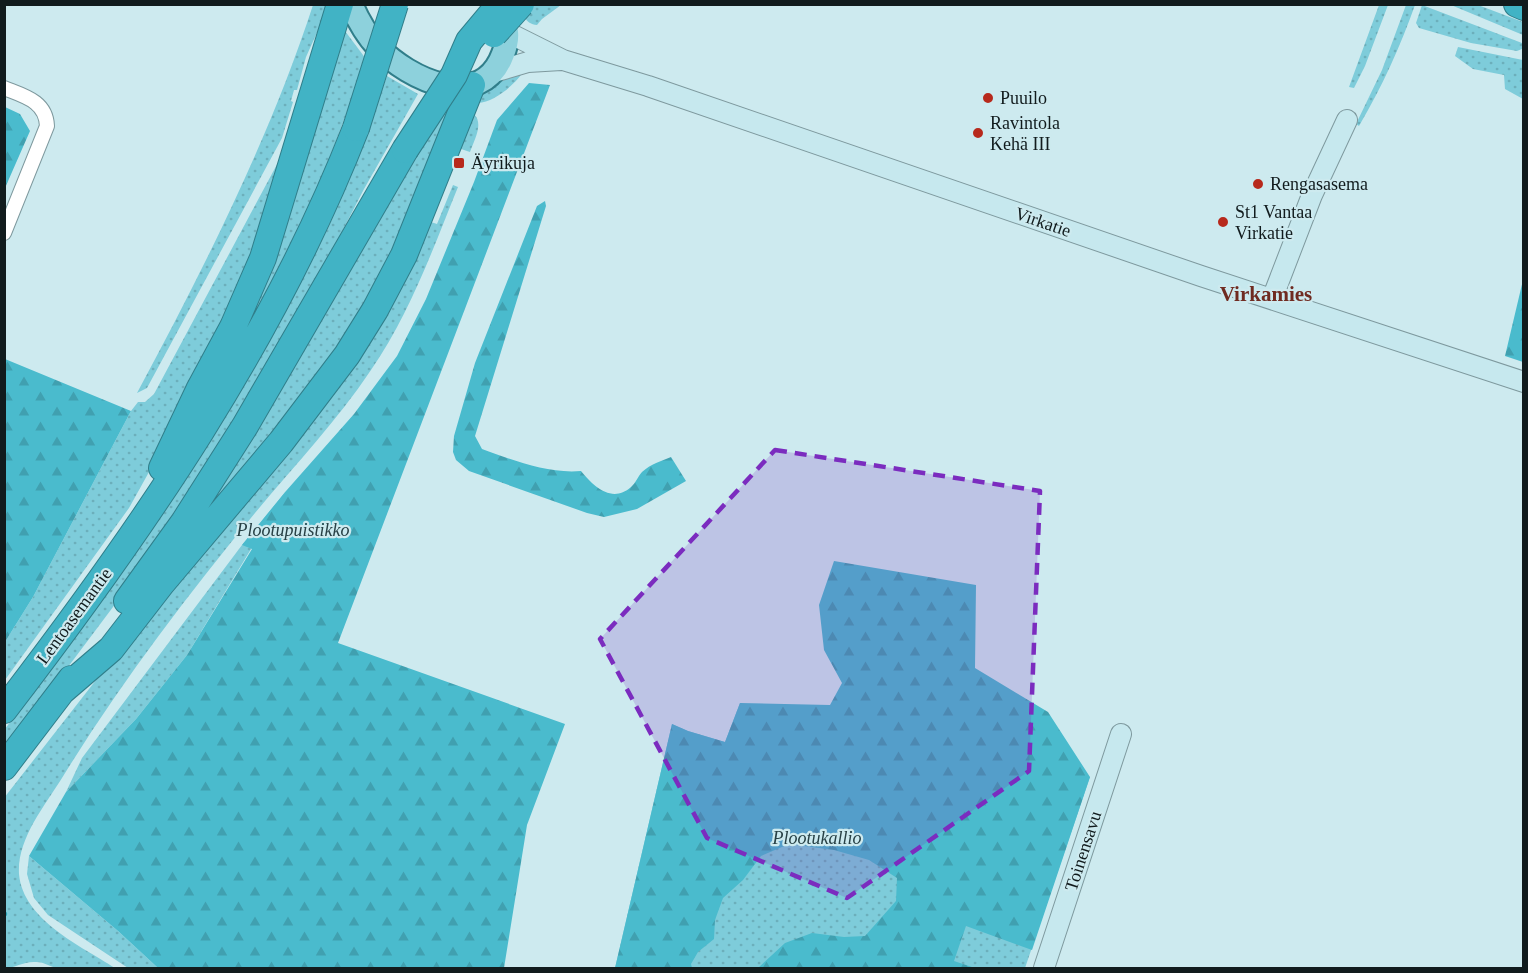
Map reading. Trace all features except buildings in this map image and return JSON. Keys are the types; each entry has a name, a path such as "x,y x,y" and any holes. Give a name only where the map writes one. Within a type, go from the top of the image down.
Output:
{"highway":[{"path":"142,521 163,466 199,390 233,327 263,258 340,4"},
{"path":"142,521 181,465 262,329 315,227 356,128 395,4"},
{"path":"62,691 111,649 162,583 281,442 347,355 375,310 404,255 463,80 469,40 500,4"},
{"path":"62,691 183,522 233,446 405,150 463,80 521,4"},
{"path":"1517,4 1524,7"},
{"name":"Lentoasemantie","path":"4,710 142,521"},
{"name":"Lentoasemantie","path":"4,768 62,691"}],"main road":[{"path":"351,4 365,32 378,47 403,68 442,86 494,72 501,61 508,33 506,24 495,4"}],"street":[{"name":"Virkatie","path":"508,33 563,60 659,90 1272,299 1524,382"},
{"name":"Virkatie","path":"494,72 528,62 563,60"},
{"path":"4,88 31,99 39,105 46,118 47,126 4,233"},
{"path":"1272,299 1312,195 1347,120"},
{"name":"Toinensavu","path":"1044,969 1121,734"}],"highlighted area":[{"path":"775,450 1040,491 1029,771 847,898 707,838 600,639"}],"green space":[{"path":"313,5 328,5 306,57 297,90 294,90 291,101 293,102 282,138 147,388 137,393 234,203 296,55"},
{"path":"518,5 561,5 537,25 527,21"},
{"path":"1379,5 1388,5 1365,66 1354,88 1349,87"},
{"path":"1406,5 1415,5 1390,67 1359,126 1356,124 1382,70"},
{"path":"1422,5 1522,43 1522,49 1517,51 1471,43 1419,28 1416,23"},
{"path":"1451,5 1478,5 1523,22 1523,35"},
{"path":"345,31 366,59 305,218 242,343 255,298"},
{"path":"1458,47 1523,60 1523,99 1505,89 1504,75 1473,69 1455,56"},
{"path":"525,69 505,91 485,102 478,103 477,96 489,84"},
{"path":"387,76 418,94 364,189 286,340 250,400 119,599 5,751 5,729 109,587 289,303 329,226"},
{"name":"Plootupuistikko","path":"529,83 550,85 338,643 565,724 527,825 504,968 158,968 29,856 66,792 136,719 187,655 252,549 242,545 354,414 397,356 426,299 497,120"},
{"path":"447,104 456,106 429,184 341,351 186,541 283,387"},
{"path":"5,107 20,114 30,131 5,188"},
{"path":"474,114 478,127 470,152 461,149 463,127"},
{"path":"289,142 269,218 202,371 149,472 129,508 5,680 5,642 33,597 131,411 138,402 145,402 154,394"},
{"path":"453,185 458,187 439,234 409,304 385,349 344,407 229,545 154,642 106,709 27,836 22,848 19,874 23,890 31,905 56,930 115,968 71,970 32,962 5,968 4,798 181,571 418,249 431,222 437,224"},
{"path":"545,201 546,206 475,436 482,449 543,468 581,471 603,491 617,494 633,485 645,469 671,457 686,481 637,509 604,517 469,471 456,460 453,452 454,436 475,363 537,206"},
{"path":"1523,280 1523,362 1505,356"},
{"path":"5,359 131,411 33,597 5,642"},
{"path":"286,491 187,655 136,719 66,792 82,758 242,545"},
{"name":"Plootukallio","path":"834,561 976,585 975,668 1048,712 1090,777 1032,950 966,926 954,961 975,968 758,968 785,943 812,933 844,937 865,936 896,901 897,878 869,860 834,850 789,844 761,856 743,880 723,898 715,920 714,939 698,952 691,964 692,968 615,968 672,724 725,742 740,703 830,705 842,683 824,650 819,605"},
{"name":"Plootukallio","path":"740,703 1090,777 1025,968 615,968 672,724 725,742"},
{"path":"29,856 158,968 128,968 48,915 34,898 27,874"}],"place":[{"name":"Puuilo","path":"988,98"},
{"name":"Ravintola Kehä III","path":"978,133"},
{"name":"Äyrikuja","path":"459,163"},
{"name":"Rengasasema","path":"1258,184"},
{"name":"St1 Vantaa Virkatie","path":"1223,222"}],"district":[{"name":"Virkamies","path":"1266,294"}]}
